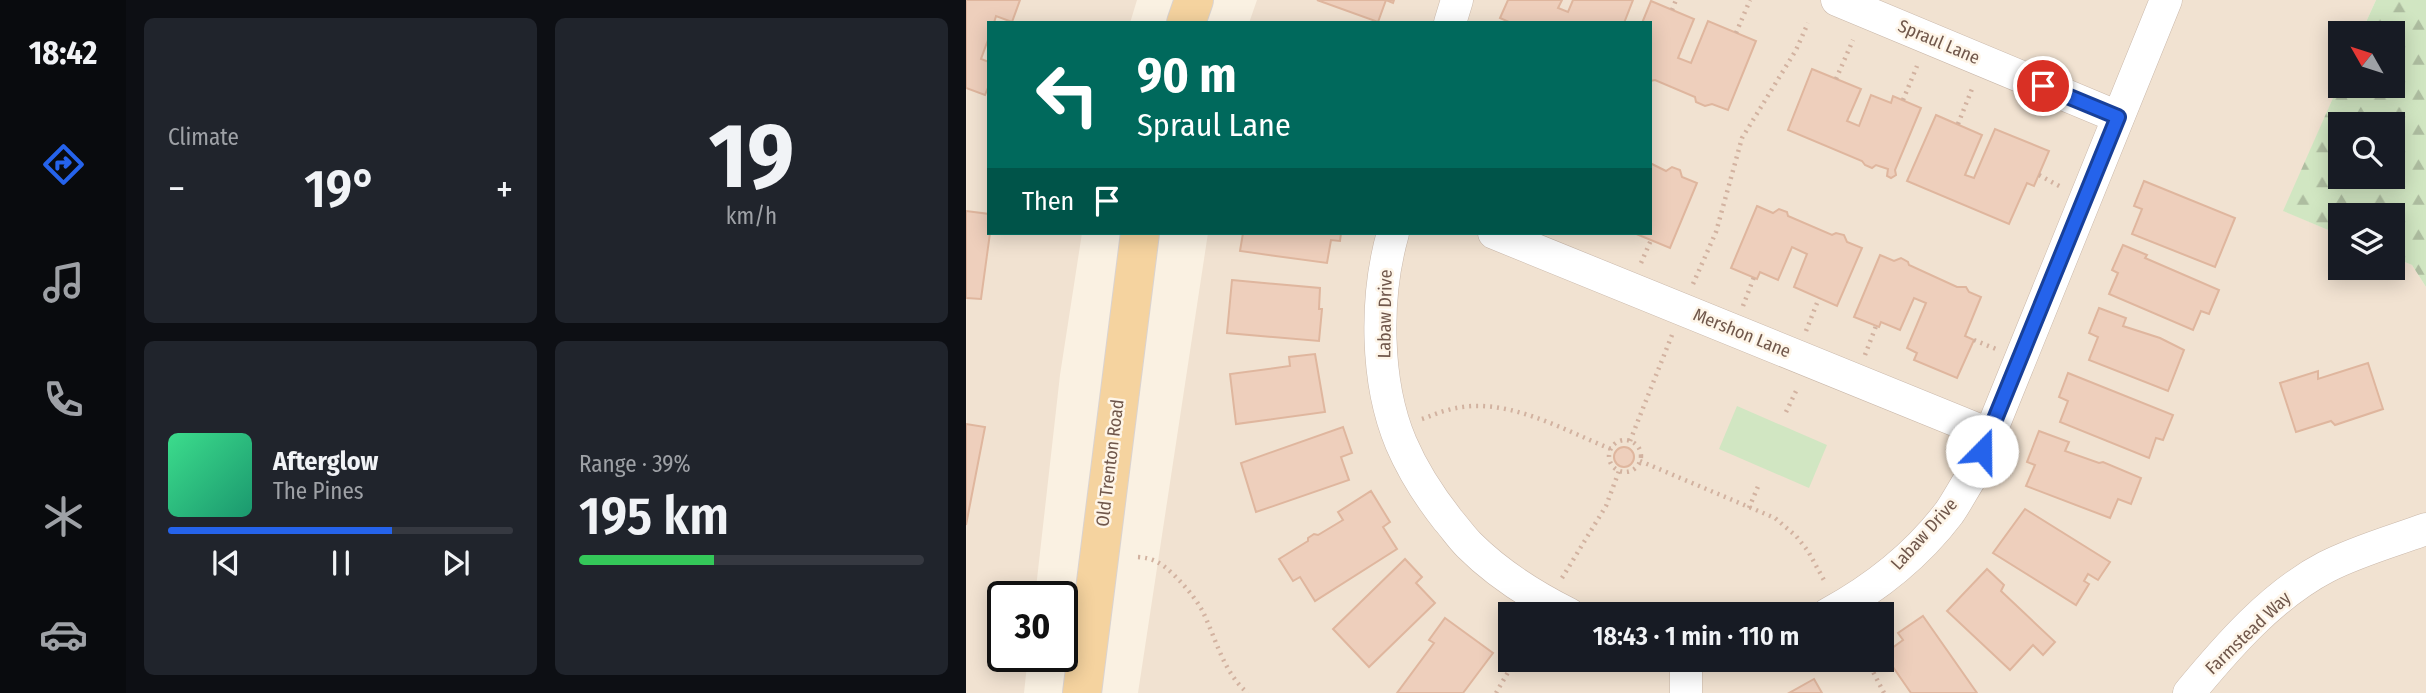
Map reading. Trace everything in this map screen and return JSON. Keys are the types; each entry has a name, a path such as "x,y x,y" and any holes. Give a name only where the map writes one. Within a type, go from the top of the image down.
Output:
{"main road":[{"path":"1187,21 1194,0"},
{"name":"Old Trenton Road","path":"1082,693 1140,235"}],"street":[{"path":"1451,21 1457,0"},
{"name":"Spraul Lane","path":"1837,0 2118,117"},
{"name":"Labaw Drive","path":"1827,600 1862,596 1900,564 1948,513 1975,471 2166,0"},
{"name":"Labaw Drive","path":"1392,235 1381,302 1381,344 1386,384 1401,442 1423,487 1468,545 1499,572 1546,602"},
{"name":"Mershon Lane","path":"1499,235 1989,434"},
{"name":"Farmstead Way","path":"2189,693 2220,656 2274,602 2326,567 2426,528"},
{"path":"1686,672 1686,693"}],"path":[{"path":"1672,10 1676,0"},
{"path":"1736,33 1750,0"},
{"path":"1693,285 1716,232 1742,138 1796,50 1808,23"},
{"path":"1836,79 1853,40"},
{"path":"1903,100 1917,66"},
{"path":"1958,124 1972,89"},
{"path":"2039,175 2062,187"},
{"path":"1641,264 1651,240"},
{"path":"1743,307 1754,277"},
{"path":"1806,332 1819,298"},
{"path":"1865,356 1876,326"},
{"path":"1630,441 1673,332"},
{"path":"1974,340 1996,349"},
{"path":"1786,412 1798,386"},
{"path":"1422,419 1450,409 1498,407 1520,412 1611,449"},
{"path":"1621,441 1630,441 1640,452 1640,461 1633,470 1619,471 1611,464 1611,449 1621,441"},
{"path":"1640,461 1775,519 1796,536 1808,551 1827,600"},
{"path":"1560,580 1606,506 1619,471"},
{"path":"1749,508 1759,484"},
{"path":"1138,557 1150,558 1162,564 1186,586 1202,610 1224,662 1248,693"},
{"path":"1496,693 1508,672"},
{"path":"1873,672 1884,693"}],"shaded area":[{"path":"966,0 1137,0 1131,21 987,21 987,235 1082,235 1060,375 1037,581 987,581 987,672 1026,672 1024,693 966,693"},
{"path":"1257,0 2376,0 2366,21 2328,21 2328,98 2333,98 2284,211 2328,230 2328,280 2405,280 2405,262 2412,265 2426,287 2426,693 1138,693 1208,235 1652,235 1652,21 1250,21"}],"green space":[{"path":"2376,0 2426,0 2426,287 2412,265 2405,262 2405,203 2328,203 2328,230 2283,211 2333,98 2405,98 2405,21 2366,21"},
{"path":"1737,406 1827,445 1809,488 1719,449"}],"building":[{"path":"966,0 1020,0 1012,21 996,16 995,21 987,21 987,42 981,59 987,61 985,95 966,88"},
{"path":"1317,0 1386,0 1378,21"},
{"path":"1508,0 1562,0 1558,8 1568,12 1573,0 1633,0 1625,21 1507,21 1500,18"},
{"path":"1651,1 1694,19 1678,58 1691,63 1708,21 1756,41 1728,110 1712,104 1705,106 1696,102 1695,97 1652,81 1652,21 1643,21"},
{"path":"1812,69 1861,89 1847,121 1859,126 1871,95 1891,103 1893,96 1921,108 1895,170 1896,175 1891,178 1887,176 1888,169 1876,165 1872,168 1862,161 1788,130"},
{"path":"1936,115 1982,135 1965,175 1974,178 1995,129 2049,151 2034,186 2027,183 2009,224 1907,181"},
{"path":"1652,164 1666,171 1672,167 1680,170 1682,177 1697,183 1670,248 1639,235 1652,235"},
{"path":"2144,181 2235,218 2215,267 2132,234 2142,209 2134,206"},
{"path":"1757,206 1773,213 1779,209 1787,212 1788,216 1832,235 1844,235 1847,242 1862,248 1837,306 1794,287 1807,254 1792,247 1778,280 1760,272 1757,279 1731,268"},
{"path":"966,211 987,214 987,235 990,235 981,299 966,298"},
{"path":"1243,235 1341,235 1340,241 1331,240 1327,263 1240,251"},
{"path":"2123,245 2147,255 2145,258 2219,290 2209,314 2201,311 2193,330 2109,294 2118,273 2112,270"},
{"path":"1880,255 1894,261 1901,258 1909,265 1957,287 1966,287 1969,292 1981,297 1965,336 1974,340 1957,378 1914,360 1917,353 1907,348 1926,303 1914,298 1900,330 1881,322 1879,327 1854,317"},
{"path":"1232,280 1320,288 1319,309 1322,309 1319,341 1227,333"},
{"path":"2099,308 2126,318 2123,326 2160,338 2184,350 2168,391 2089,360 2098,337 2089,333"},
{"path":"1315,354 1325,412 1236,424 1230,374 1290,366 1289,357"},
{"path":"2368,363 2383,409 2335,425 2331,421 2296,432 2280,383 2318,371 2318,379"},
{"path":"2068,373 2173,415 2163,440 2156,438 2149,458 2060,422 2068,401 2059,397"},
{"path":"966,424 985,427 966,525"},
{"path":"1343,427 1352,453 1341,457 1349,480 1256,512 1241,463"},
{"path":"2039,431 2069,442 2065,451 2103,462 2141,478 2131,504 2118,499 2110,518 2026,486 2035,465 2027,462"},
{"path":"1624,447 1631,450 1634,457 1631,464 1624,467 1617,464 1614,457 1617,450"},
{"path":"1371,491 1390,522 1383,527 1397,549 1315,601 1300,577 1293,581 1279,559 1308,541 1314,534 1318,535 1343,520 1338,512"},
{"path":"2025,509 2110,562 2098,580 2088,574 2084,581 2089,584 2076,605 1993,553"},
{"path":"1405,559 1422,577 1416,583 1435,603 1369,667 1333,629"},
{"path":"1987,569 2004,585 2001,591 2055,642 2043,655 2033,645 2010,670 1947,611"},
{"path":"1923,616 1977,693 1911,693 1894,668 1894,647 1903,640 1898,633"},
{"path":"1445,618 1493,653 1463,693 1397,693 1434,643 1429,640"},
{"path":"1814,679 1822,693 1789,693"}],"route":[{"path":"1982,451 2118,117 2043,86"}]}
